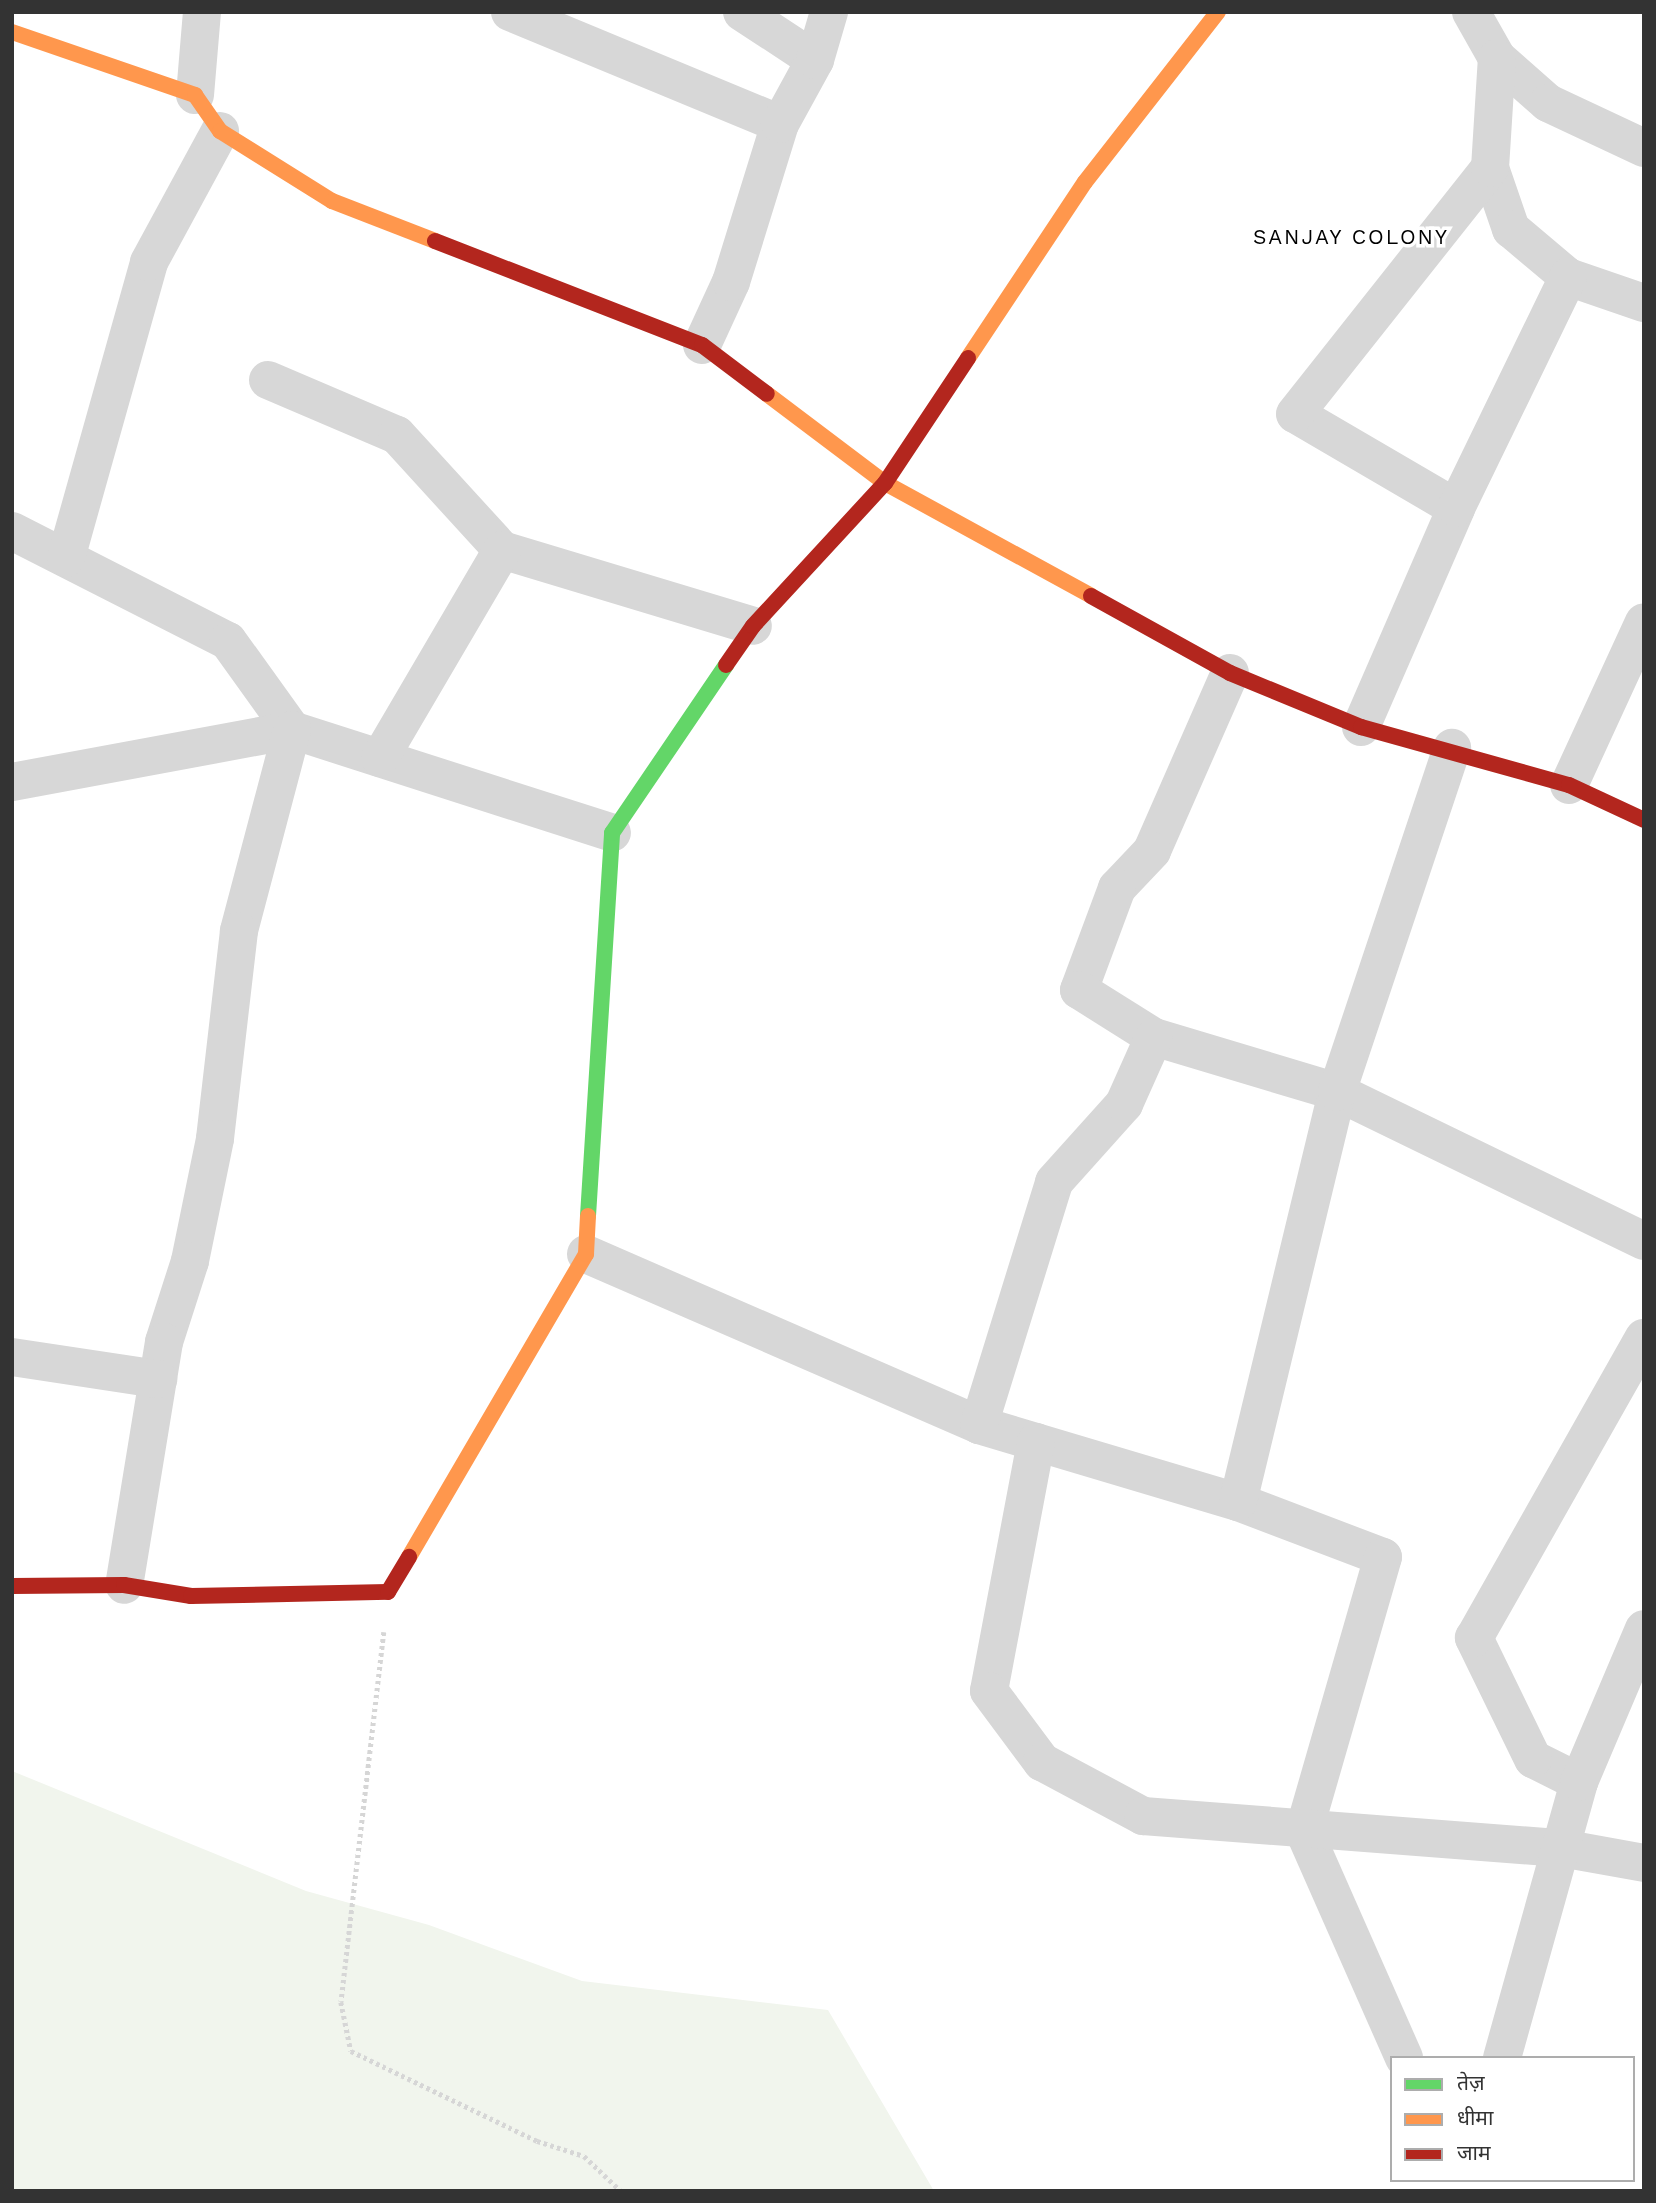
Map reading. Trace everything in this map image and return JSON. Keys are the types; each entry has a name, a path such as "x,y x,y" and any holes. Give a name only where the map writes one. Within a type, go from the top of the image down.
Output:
{"street":[{"path":"195,95 202,12"},
{"path":"510,12 780,124"},
{"path":"742,12 815,60"},
{"path":"702,345 731,282 780,124 815,60 829,12"},
{"path":"12,1586 124,1585 191,1596 388,1592 586,1254 612,833 753,626 885,483 1084,182 1217,12"},
{"path":"1471,12 1497,58 1548,103 1644,148"},
{"path":"12,33 195,95 220,131 332,201 702,345 885,483 1230,673 1361,726 1452,748 1569,785 1644,820"},
{"path":"1497,58 1490,168 1511,229 1568,278 1644,303"},
{"path":"66,558 149,262 220,131"},
{"path":"1456,508 1295,414 1490,168"},
{"path":"1361,726 1456,508 1568,278"},
{"path":"268,380 397,435 502,550 753,626"},
{"path":"12,531 228,641 292,730"},
{"path":"380,758 502,550"},
{"path":"1569,785 1644,622"},
{"path":"1230,673 1152,850 1117,888 1079,990 1154,1037 1337,1092 1644,1241"},
{"path":"124,1585 158,1379 215,1139 239,931 292,730"},
{"path":"12,782 292,730 612,833"},
{"path":"1238,1502 1337,1092 1452,748"},
{"path":"979,1426 1054,1182 1124,1104 1154,1037"},
{"path":"586,1254 979,1426 1238,1502 1383,1557 1304,1831 1403,2056"},
{"path":"1579,1782 1533,1759 1474,1637 1644,1338"},
{"path":"12,1357 158,1379"},
{"path":"1036,1443 989,1691 1042,1762 1143,1816 1304,1831 1560,1848 1644,1863"},
{"path":"1503,2056 1579,1782 1644,1629"}],"path":[{"path":"388,1592 341,2002 351,2051 537,2141 584,2156 621,2191"}],"shaded area":[{"path":"12,1771 306,1891 429,1925 582,1981 828,2010 934,2191 12,2191"}],"traffic: fast":[{"path":"588,1216 612,833 726,665"}],"traffic: slow":[{"path":"968,358 1085,182 1218,12"},
{"path":"12,32 195,95 220,131 332,201 435,241"},
{"path":"767,394 885,483 1091,596"},
{"path":"409,1557 586,1254 588,1216"}],"traffic: jam":[{"path":"435,241 702,345 767,394"},
{"path":"726,665 753,626 885,483 968,358"},
{"path":"1091,596 1230,673 1361,727 1569,785 1644,820"},
{"path":"12,1586 124,1585 191,1596 388,1592 409,1557"}],"district":[{"name":"SANJAY COLONY","path":"1351,237"}]}
